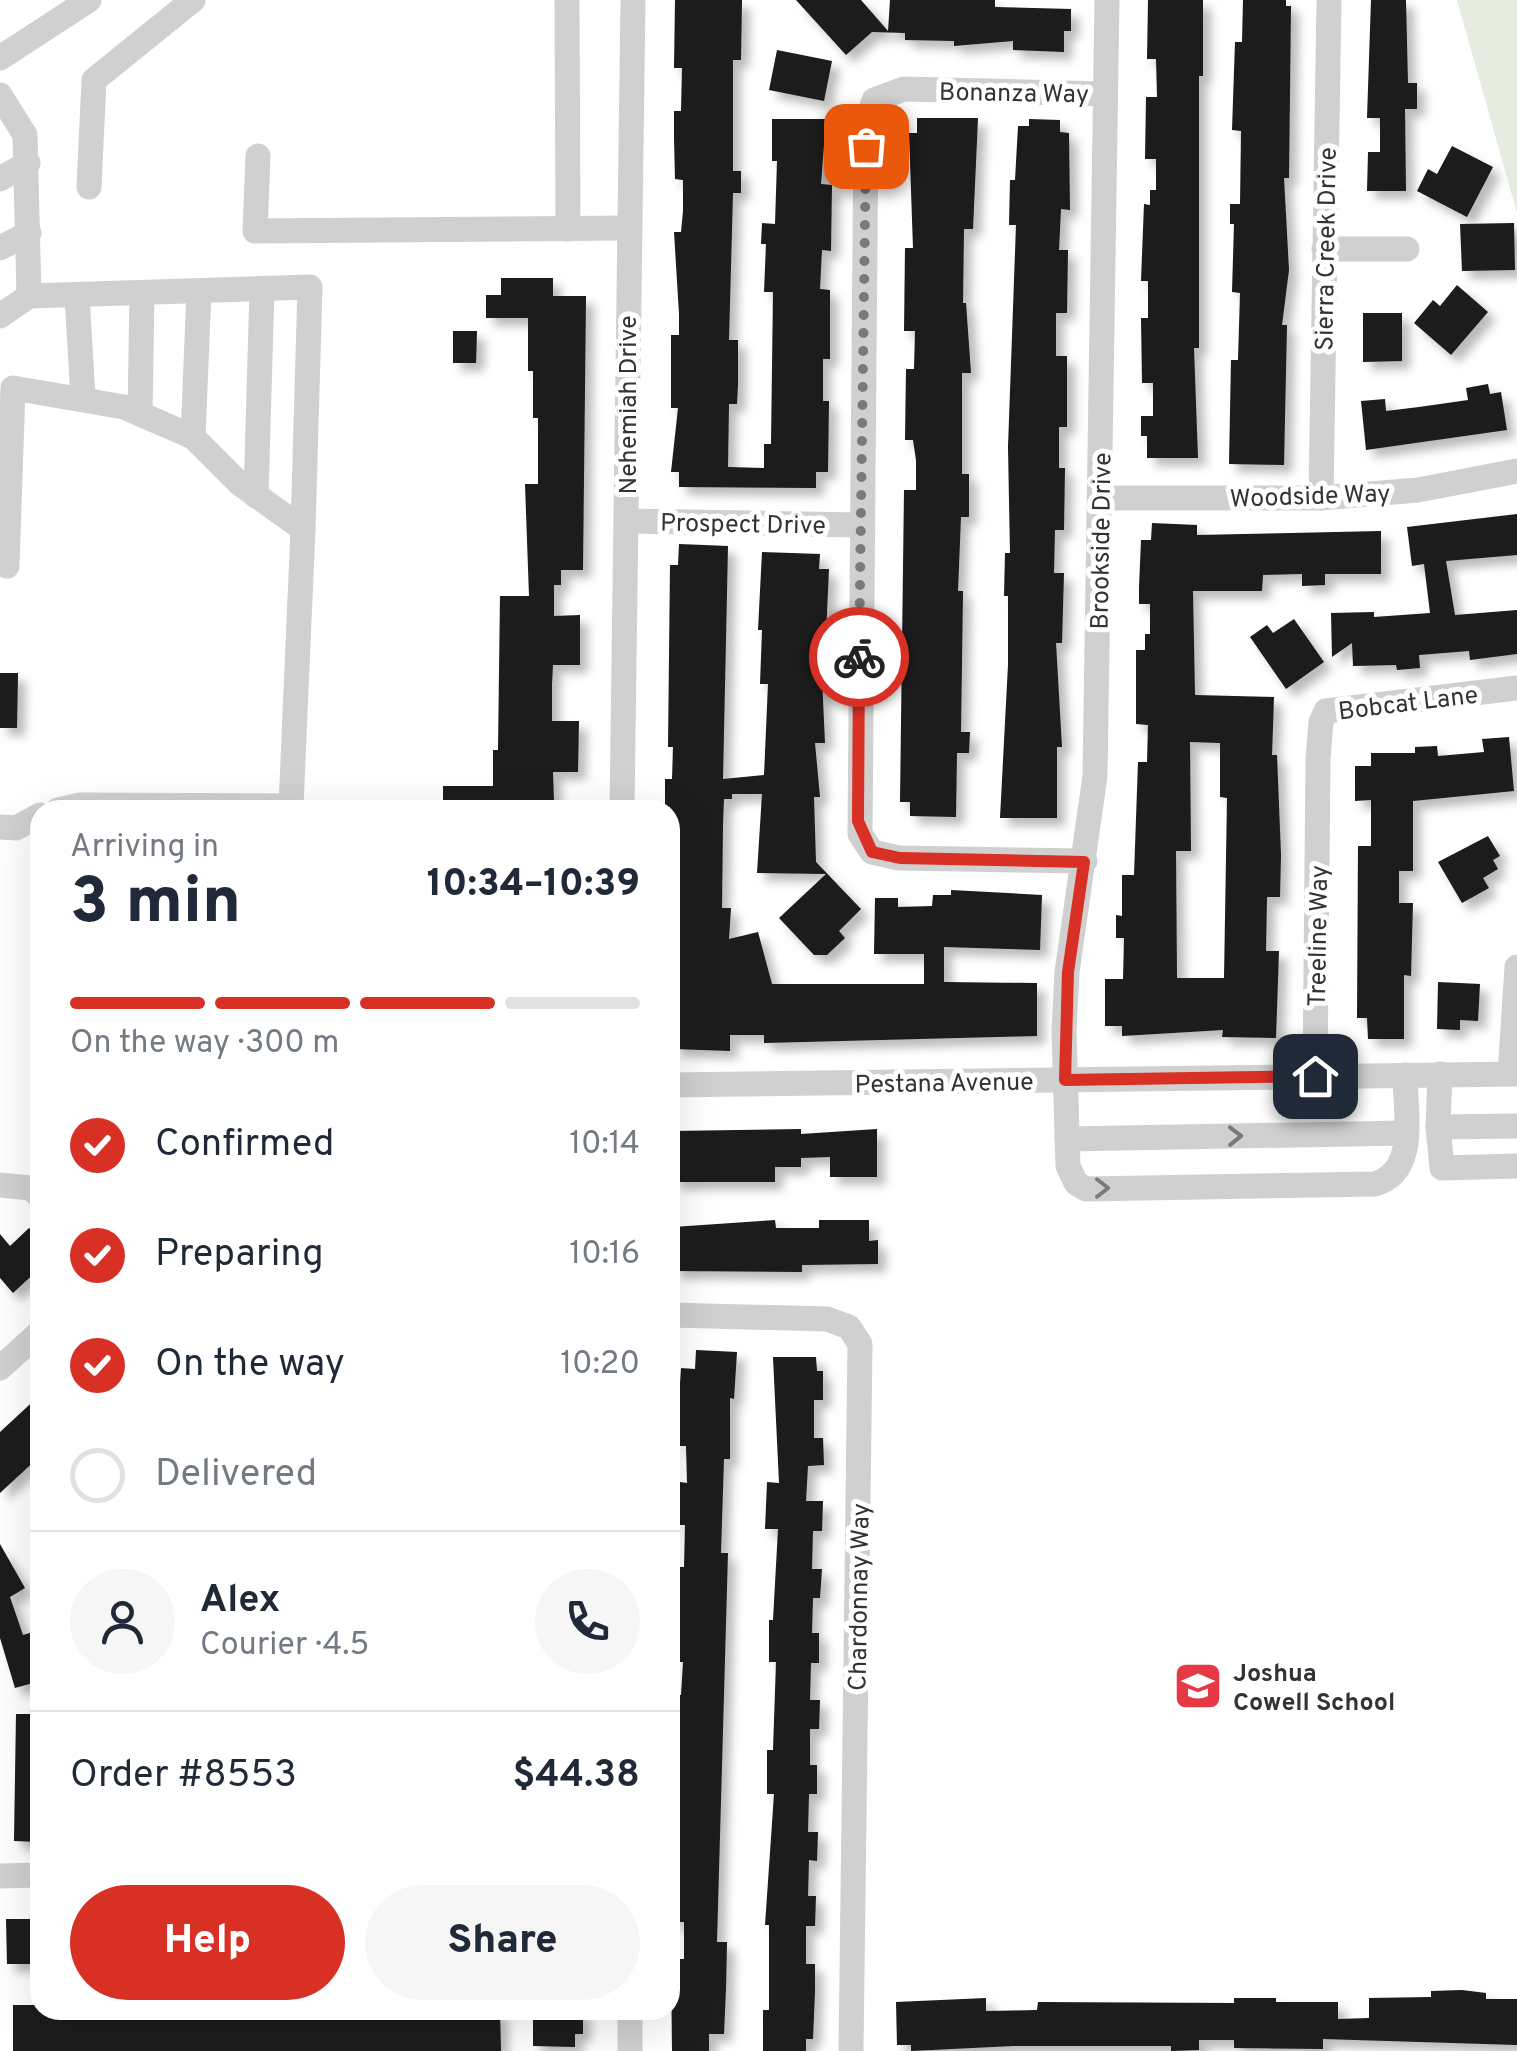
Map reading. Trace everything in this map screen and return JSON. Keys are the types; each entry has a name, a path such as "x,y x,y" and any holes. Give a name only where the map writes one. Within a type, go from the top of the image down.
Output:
{"street":[{"path":"0,58 89,0"},
{"path":"88,187 94,80 192,0"},
{"path":"567,0 568,229"},
{"name":"Nehemiah Drive","path":"622,800 633,0"},
{"name":"Brookside Drive","path":"1107,0 1095,776 1068,972 1068,1166 1076,1184 1086,1189 1375,1184 1397,1173 1403,1161 1405,1134"},
{"name":"Sierra Creek Drive","path":"1321,498 1328,0"},
{"name":"Bonanza Way","path":"860,525 866,123 874,100 884,93 904,89 1105,94"},
{"path":"0,95 25,135 29,296"},
{"path":"258,156 254,231 628,228"},
{"path":"0,179 28,164"},
{"path":"0,248 29,233"},
{"path":"1324,249 1408,249"},
{"path":"0,316 29,296 310,287 291,800"},
{"path":"256,496 262,288"},
{"path":"193,437 199,290"},
{"path":"140,414 142,293"},
{"path":"77,295 83,398"},
{"path":"7,566 4,385 83,398 140,414 193,437 256,496 303,530"},
{"name":"Woodside Way","path":"1102,498 1321,498 1418,490 1517,471"},
{"name":"Prospect Drive","path":"627,521 860,525"},
{"path":"860,525 858,821 872,852 900,858 1084,862"},
{"name":"Bobcat Lane","path":"1318,797 1321,722 1326,711 1517,688"},
{"name":"Treeline Way","path":"1315,1076 1318,797"},
{"path":"0,827 16,828 30,820"},
{"path":"1514,1074 1517,967"},
{"path":"1440,1074 1438,1127 1442,1168 1517,1166"},
{"name":"Pestana Avenue","path":"680,1086 1514,1074"},
{"path":"1067,1139 1405,1134 1405,1075"},
{"path":"1438,1127 1517,1126"},
{"path":"0,1185 30,1188"},
{"name":"Chardonnay Way","path":"680,1314 826,1320 849,1327 860,1344 851,2051"},
{"path":"0,1368 30,1341"},
{"path":"0,1876 30,1874"},
{"path":"630,2020 630,2051"}],"shaded area":[{"path":"1457,0 1517,0 1517,213"}],"building":[{"path":"675,0 742,0 741,60 733,60 733,171 741,171 741,193 733,193 729,340 738,340 738,384 737,404 729,404 728,467 764,468 764,444 771,444 773,292 764,292 766,244 761,244 762,223 775,224 777,161 772,161 772,119 826,119 821,184 832,185 831,251 822,250 820,289 830,290 830,359 823,359 823,401 829,401 828,472 816,472 816,488 679,487 679,472 671,472 678,408 671,408 671,335 679,335 674,232 681,232 683,211 683,180 675,179 674,111 681,111 682,68 674,68"},
{"path":"796,0 861,0 888,31 890,0 995,0 995,7 1071,9 1071,31 1064,31 1064,52 1013,50 1013,41 954,46 954,41 905,40 905,33 872,32 846,55"},
{"path":"1148,0 1203,0 1203,76 1199,76 1199,348 1194,348 1198,458 1147,458 1147,436 1141,436 1141,416 1153,416 1153,383 1142,383 1141,318 1148,318 1148,281 1141,281 1144,204 1150,205 1150,190 1156,190 1156,159 1145,159 1146,97 1157,97 1156,59 1147,59"},
{"path":"1243,0 1286,0 1286,6 1291,6 1289,178 1284,178 1289,270 1282,325 1287,325 1284,465 1229,464 1231,360 1238,360 1240,293 1232,292 1234,224 1230,224 1230,204 1240,204 1241,131 1232,130 1235,42 1242,42"},
{"path":"1371,0 1406,0 1408,83 1417,83 1417,109 1405,109 1406,191 1367,191 1368,152 1380,152 1380,118 1367,118"},
{"path":"777,50 832,61 824,101 769,90"},
{"path":"917,118 978,118 973,229 964,229 963,303 971,373 962,373 962,474 969,474 969,517 961,517 958,591 963,591 961,732 970,732 969,753 957,753 956,817 910,816 910,802 900,802 904,490 916,490 913,440 905,440 906,369 914,369 915,331 904,331 905,248 913,248 909,133 917,133"},
{"path":"1029,119 1060,120 1060,132 1069,133 1070,210 1061,209 1059,250 1068,250 1067,313 1056,313 1056,356 1067,356 1067,427 1059,427 1059,468 1065,468 1064,530 1055,530 1054,573 1064,573 1062,643 1056,643 1062,747 1057,747 1057,818 1000,818 1008,665 1008,596 1004,596 1005,553 1010,553 1008,447 1016,225 1009,225 1010,180 1015,180 1018,126 1029,126"},
{"path":"1452,146 1493,167 1467,217 1417,191 1428,169 1437,174"},
{"path":"1514,223 1515,270 1462,271 1460,224"},
{"path":"501,278 553,278 553,296 586,296 583,570 561,570 561,585 554,585 554,616 580,615 580,665 553,665 552,684 552,721 579,721 578,772 553,772 554,800 443,800 443,786 493,786 493,750 498,750 500,596 529,596 525,484 538,484 538,418 533,418 533,371 528,371 528,318 486,318 486,295 501,295"},
{"path":"1457,285 1488,312 1451,355 1414,323 1433,300 1440,306"},
{"path":"1363,313 1402,313 1402,361 1363,362"},
{"path":"453,331 477,331 476,363 453,363"},
{"path":"1488,384 1490,394 1501,392 1507,430 1366,450 1361,401 1385,399 1386,411 1419,407 1468,400 1466,388"},
{"path":"1517,514 1517,555 1446,561 1455,615 1517,610 1517,654 1470,660 1469,651 1419,655 1420,668 1397,670 1396,665 1353,666 1352,643 1332,657 1331,613 1374,612 1374,617 1430,613 1424,564 1412,566 1407,527"},
{"path":"1152,523 1197,525 1197,535 1381,531 1381,574 1325,574 1325,585 1302,586 1302,574 1263,575 1262,591 1193,591 1195,695 1274,697 1272,755 1277,755 1280,897 1267,897 1266,951 1279,951 1276,1038 1222,1037 1223,1030 1122,1036 1122,1026 1105,1026 1105,979 1123,979 1124,938 1116,938 1116,915 1122,916 1122,875 1134,875 1138,762 1147,762 1148,725 1136,724 1136,650 1145,650 1145,634 1150,634 1150,604 1139,604 1139,587 1141,540 1151,540","holes":["1190,742 1220,743 1220,797 1227,798 1224,978 1177,978 1176,851 1191,851"]},
{"path":"679,544 728,546 723,779 764,775 768,684 760,684 762,552 820,554 819,569 829,569 826,634 820,634 825,743 815,743 820,797 814,797 816,862 861,909 839,931 845,938 827,955 814,955 779,918 826,874 757,873 762,794 732,794 732,799 724,799 723,824 722,908 731,908 729,939 758,932 772,984 924,984 924,954 874,954 875,898 898,898 898,907 932,906 933,895 951,895 951,890 1042,895 1040,950 944,947 944,982 1037,983 1037,1036 764,1043 764,1035 730,1035 730,1051 680,1049 680,800 665,800 665,779 672,779 673,747 668,747 670,565 678,565"},
{"path":"1294,619 1324,662 1286,689 1250,637 1267,625 1273,633"},
{"path":"0,673 18,673 17,728 0,728"},
{"path":"1509,737 1514,791 1413,801 1413,871 1399,871 1399,903 1413,903 1411,976 1404,975 1404,1039 1368,1039 1367,1018 1357,1018 1358,846 1371,846 1371,800 1355,801 1355,766 1371,766 1371,753 1415,753 1415,747 1437,746 1438,756 1484,752 1482,739"},
{"path":"1488,836 1500,856 1493,860 1498,869 1483,878 1489,888 1462,903 1438,862"},
{"path":"1438,982 1480,984 1478,1021 1460,1020 1460,1030 1437,1029"},
{"path":"801,1129 801,1134 877,1129 877,1177 830,1177 830,1157 801,1158 801,1167 775,1167 775,1182 680,1182 680,1131"},
{"path":"775,1220 776,1228 819,1228 819,1220 869,1220 869,1241 878,1240 878,1264 802,1265 802,1272 680,1271 680,1227"},
{"path":"30,1229 30,1277 13,1293 0,1278 0,1234 10,1246"},
{"path":"696,1350 737,1352 734,1399 730,1398 730,1459 724,1459 721,1553 728,1553 717,1942 727,1942 726,1989 724,2034 709,2034 709,2051 672,2051 672,2020 680,2020 680,1959 684,1959 684,1922 680,1922 680,1567 684,1567 685,1525 680,1525 680,1482 687,1483 686,1446 680,1446 680,1384 681,1368 695,1369"},
{"path":"773,1357 816,1357 817,1371 823,1371 823,1400 814,1400 814,1438 823,1438 824,1465 808,1466 806,1501 823,1501 822,1531 813,1531 812,1569 822,1569 820,1598 813,1598 812,1633 819,1633 819,1663 811,1663 810,1700 820,1700 819,1729 810,1729 810,1765 817,1765 817,1794 809,1794 808,1832 818,1832 817,1861 809,1860 808,1896 816,1896 815,1926 806,1926 806,1964 815,1964 815,1992 813,2039 806,2039 806,2051 763,2051 763,2010 769,2010 769,1925 765,1925 774,1794 767,1794 767,1750 773,1750 776,1662 769,1662 769,1620 773,1620 778,1529 765,1529 767,1482 779,1483"},
{"path":"30,1404 30,1465 0,1493 0,1432"},
{"path":"0,1544 25,1588 10,1597 23,1635 30,1633 30,1684 15,1688 0,1638"},
{"path":"16,1714 30,1714 30,1842 14,1841"},
{"path":"6,1919 30,1919 30,1964 7,1964"},
{"path":"1431,1991 1486,1993 1486,1999 1517,1999 1517,2045 1323,2039 1323,2049 1234,2048 1234,2040 1199,2040 1199,2050 1171,2051 1171,2046 1013,2046 911,2051 911,2045 897,2045 896,2002 986,1998 986,2011 1037,2010 1038,2002 1234,2003 1234,1998 1276,1998 1276,2002 1338,2002 1338,2019 1369,2018 1369,1998 1431,1997"},
{"path":"13,2005 30,2005 30,2020 500,2020 501,2051 13,2051"},
{"path":"533,2020 583,2020 583,2034 575,2034 575,2047 533,2046"}],"way so far":[{"path":"859,657 866,146"}],"place":[{"name":"Joshua Cowell School","path":"1198,1686"}],"route":[{"path":"859,657 858,821 865,846 872,852 900,858 1084,862 1068,972 1065,1080 1315,1076"}]}
